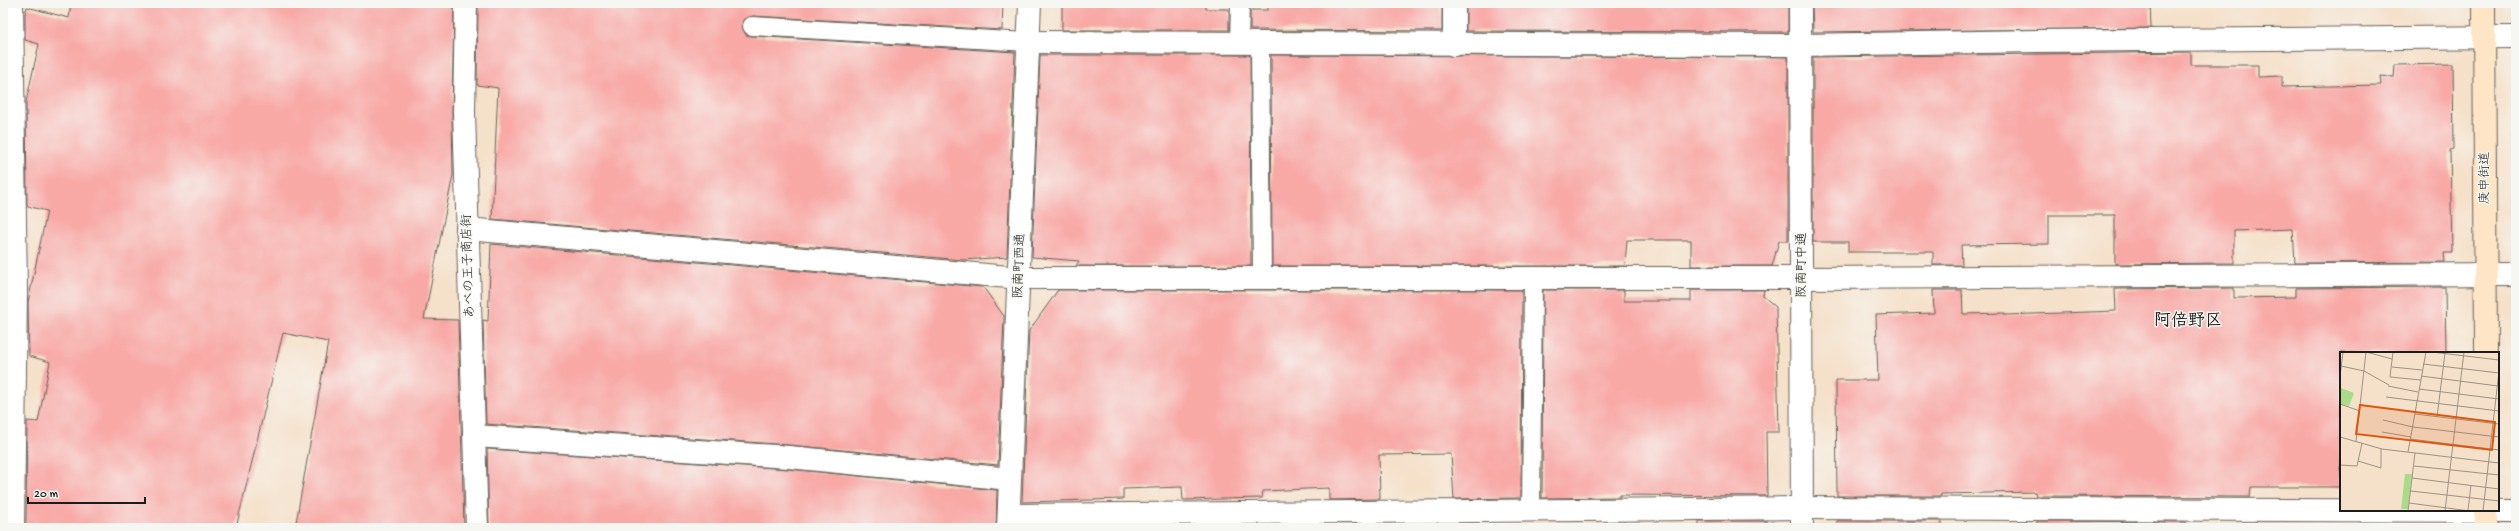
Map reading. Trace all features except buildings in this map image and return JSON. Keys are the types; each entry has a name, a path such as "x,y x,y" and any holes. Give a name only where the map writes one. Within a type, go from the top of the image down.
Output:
{"street":[{"path":"12,3 8,106 16,292 13,528"},
{"name":"あべの王子商店街","path":"466,3 464,112 478,528"},
{"name":"阪南町西通","path":"1008,522 1020,278 1030,3"},
{"path":"1454,3 1454,45"},
{"name":"阪南町中通","path":"1800,3 1802,518"},
{"name":"庚申街道","path":"2484,3 2486,352"},
{"path":"1028,42 1454,45 1801,45 2053,40 2516,37"},
{"path":"467,229 1020,278 1802,278 2516,274"},
{"path":"475,436 789,458 1010,479"},
{"path":"1008,522 1310,520 1531,511 1802,518 2486,516 2516,511"}],"lane":[{"path":"1240,3 1249,43 1262,278"},
{"path":"752,26 1028,42"},
{"path":"1531,511 1533,278"}],"district":[{"name":"阿倍野区","path":"2188,322"}]}
